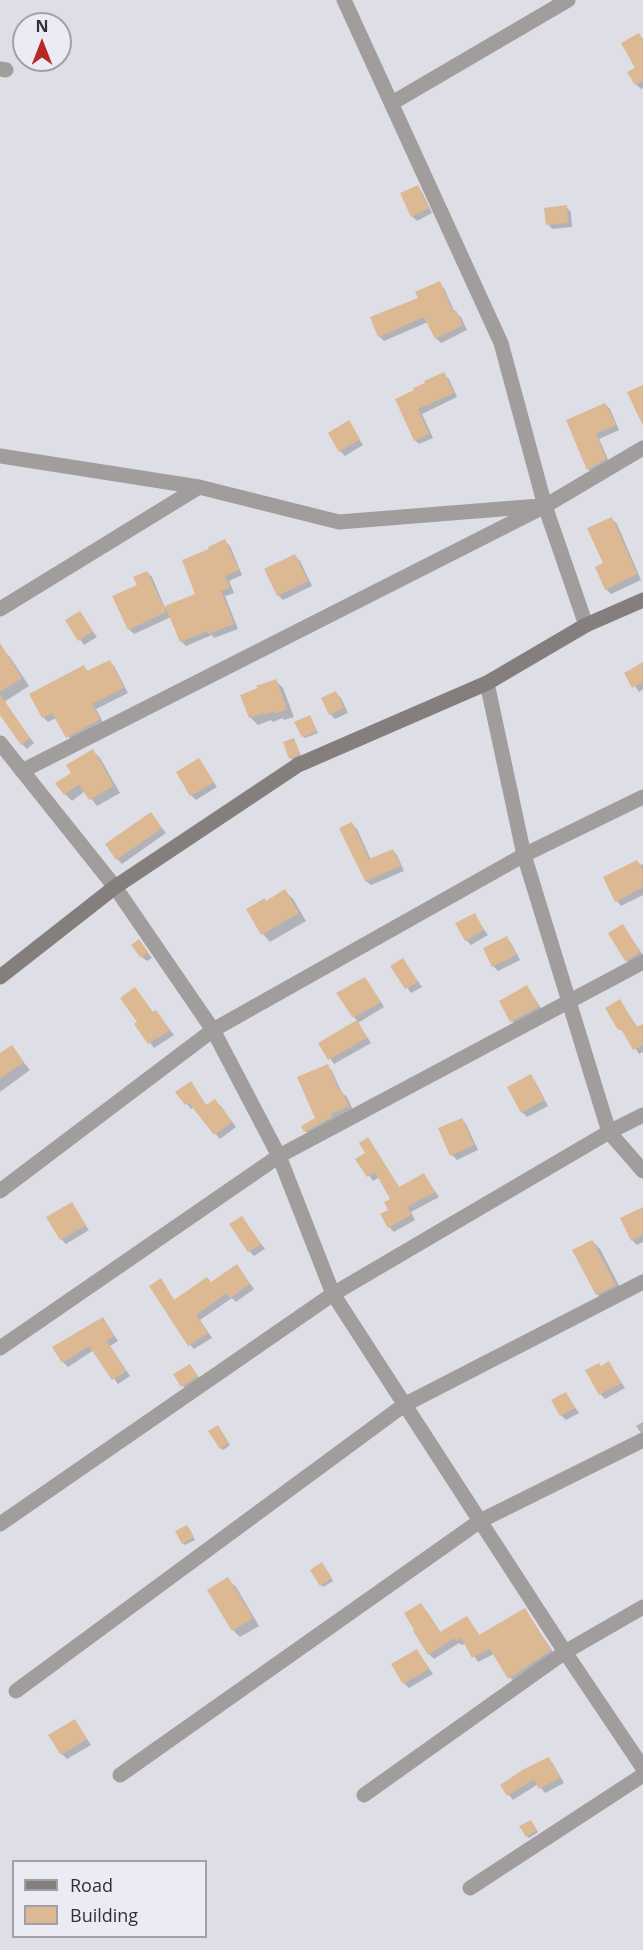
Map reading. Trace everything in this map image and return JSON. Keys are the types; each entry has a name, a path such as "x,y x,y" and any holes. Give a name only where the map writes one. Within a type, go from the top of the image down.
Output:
{"main road":[{"path":"0,977 115,887 298,765 488,683 586,625 643,600"}],"street":[{"path":"345,0 501,344 545,506 586,625"},
{"path":"392,103 568,0"},
{"path":"22,771 545,506 643,448"},
{"path":"0,456 199,487 339,522 545,506"},
{"path":"0,609 199,487"},
{"path":"488,683 524,855 609,1132 643,1171"},
{"path":"0,743 115,887 213,1029 279,1156 333,1294 643,1768"},
{"path":"0,1191 213,1029 524,855 643,797"},
{"path":"0,1348 279,1156 643,962"},
{"path":"0,1524 333,1294 643,1114"},
{"path":"16,1691 404,1405 643,1282"},
{"path":"120,1775 480,1521 643,1440"},
{"path":"364,1795 565,1652 643,1607"},
{"path":"470,1888 643,1775"}],"building":[{"path":"639,33 643,40 643,83 642,81 635,85 627,72 635,68 621,43"},
{"path":"418,185 429,208 411,217 400,193"},
{"path":"567,205 568,223 546,225 544,208"},
{"path":"440,281 453,312 456,310 463,325 435,339 424,317 378,337 370,317 418,298 415,292"},
{"path":"444,372 454,393 418,409 429,434 414,441 395,399"},
{"path":"643,385 643,426 627,392"},
{"path":"605,403 616,425 596,434 606,459 587,470 566,420"},
{"path":"349,420 360,439 339,452 328,433"},
{"path":"612,517 637,574 605,590 595,567 603,563 587,528"},
{"path":"225,539 239,570 225,576 230,588 221,591 234,624 208,634 207,631 180,642 165,606 195,594 182,560 209,549 208,547"},
{"path":"295,554 308,581 277,596 264,569"},
{"path":"147,571 166,612 128,630 112,596 137,585 133,577"},
{"path":"80,611 93,631 78,641 65,620"},
{"path":"0,643 22,678 0,692"},
{"path":"110,660 124,688 92,704 100,719 66,738 52,713 42,718 29,694 84,665 87,671"},
{"path":"643,662 643,682 632,688 624,673"},
{"path":"276,679 287,709 275,714 274,711 249,718 240,695"},
{"path":"336,691 344,708 329,715 321,698"},
{"path":"0,694 30,738 21,745 0,715"},
{"path":"310,715 317,731 302,737 294,722"},
{"path":"294,738 300,754 289,759 283,742"},
{"path":"93,749 114,786 89,800 79,784 64,795 55,783 71,773 66,765"},
{"path":"199,758 214,782 190,796 176,772"},
{"path":"151,812 162,828 116,860 105,844"},
{"path":"352,822 369,859 393,849 401,866 365,881 339,828"},
{"path":"637,860 643,870 643,887 615,902 603,877"},
{"path":"285,889 299,913 261,935 246,909 265,898 266,901"},
{"path":"475,913 484,930 465,941 455,923"},
{"path":"623,924 640,952 625,961 608,933"},
{"path":"507,936 516,955 492,967 483,948"},
{"path":"139,939 148,952 141,958 131,945"},
{"path":"403,958 418,982 405,989 390,966"},
{"path":"365,977 381,1002 353,1018 336,993"},
{"path":"527,985 539,1006 510,1022 499,1001"},
{"path":"135,987 153,1012 156,1010 170,1030 148,1044 134,1024 137,1022 120,998"},
{"path":"620,999 636,1027 643,1024 643,1045 633,1050 605,1008"},
{"path":"357,1020 367,1038 328,1060 318,1043"},
{"path":"12,1045 24,1062 0,1079 0,1053"},
{"path":"328,1064 349,1106 331,1114 332,1117 304,1132 301,1126 315,1118 297,1077"},
{"path":"531,1074 544,1100 521,1113 507,1087"},
{"path":"191,1081 206,1105 215,1099 232,1122 214,1135 189,1103 185,1105 175,1092"},
{"path":"462,1118 474,1145 450,1156 438,1128"},
{"path":"368,1137 399,1187 424,1173 435,1192 407,1207 411,1215 388,1228 380,1214 388,1210 384,1202 390,1199 375,1172 367,1177 355,1159 365,1153 359,1143"},
{"path":"72,1202 86,1225 60,1240 46,1217"},
{"path":"643,1207 643,1235 631,1241 620,1218"},
{"path":"242,1216 261,1244 248,1252 229,1224"},
{"path":"592,1240 616,1285 596,1295 572,1250"},
{"path":"237,1264 250,1284 230,1298 227,1293 196,1315 208,1333 188,1346 149,1286 161,1278 174,1300 207,1277 211,1282"},
{"path":"103,1317 114,1336 107,1341 126,1371 112,1380 89,1346 62,1363 52,1347"},
{"path":"609,1361 621,1383 599,1395 585,1370 599,1363 601,1366"},
{"path":"190,1364 198,1376 181,1387 173,1374"},
{"path":"566,1392 575,1408 560,1416 551,1400"},
{"path":"218,1425 229,1443 220,1449 208,1431"},
{"path":"187,1525 194,1537 182,1544 175,1531"},
{"path":"322,1562 332,1578 320,1586 310,1570"},
{"path":"228,1577 253,1618 232,1631 207,1590"},
{"path":"421,1603 440,1632 467,1616 479,1635 525,1608 551,1650 508,1679 490,1649 472,1658 461,1638 456,1641 454,1638 428,1655 404,1613"},
{"path":"417,1649 429,1669 403,1684 391,1664"},
{"path":"75,1719 87,1739 61,1755 48,1735"},
{"path":"549,1757 560,1778 539,1789 534,1779 507,1796 500,1785 524,1769"},
{"path":"531,1820 537,1830 526,1837 519,1826"}]}
